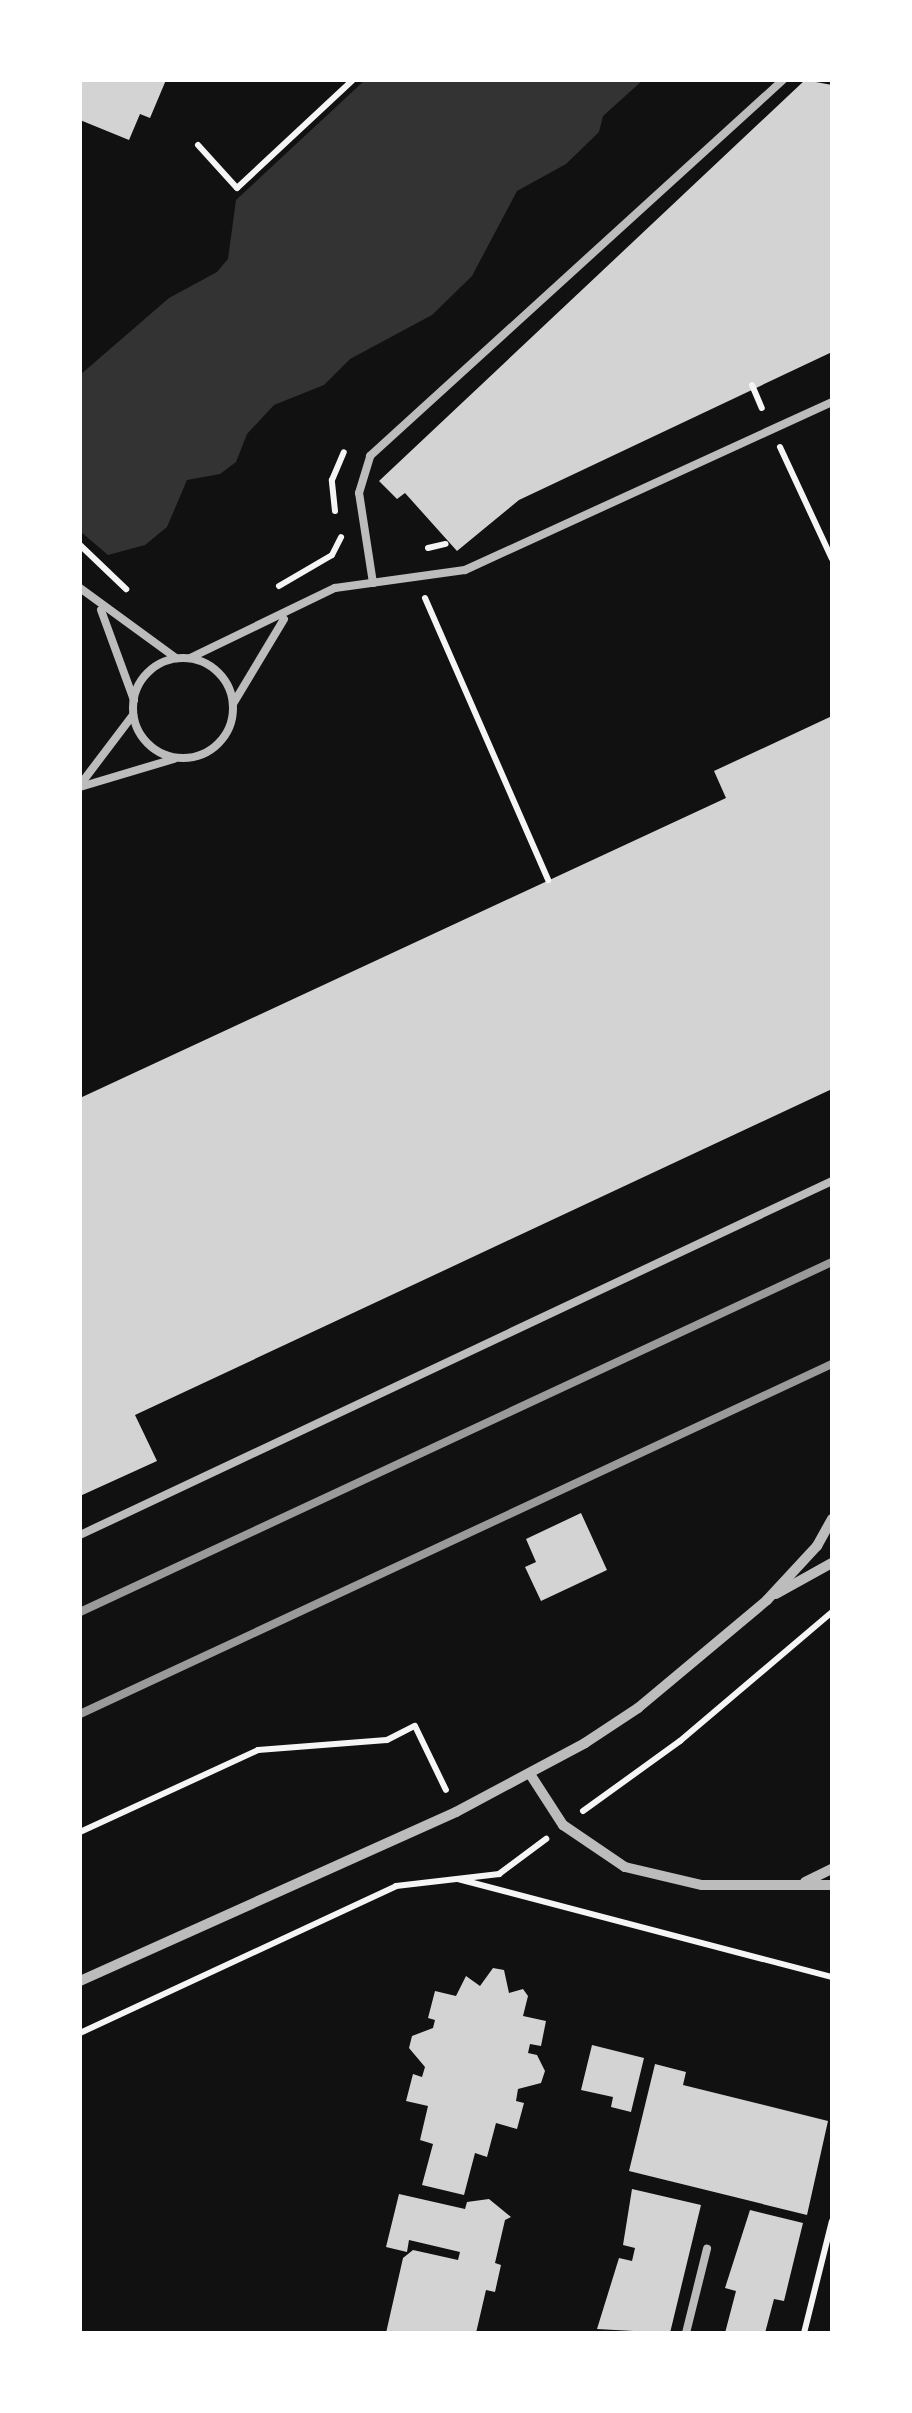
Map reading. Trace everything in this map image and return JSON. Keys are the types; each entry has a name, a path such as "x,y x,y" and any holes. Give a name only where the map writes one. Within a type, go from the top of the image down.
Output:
{"street":[{"path":"80,1981 456,1812 530,1774 638,1708 767,1600 816,1546 832,1519"},
{"path":"767,1600 832,1563"},
{"path":"530,1774 562,1825 625,1868 659,1880 734,1887 832,1884"},
{"path":"804,1883 832,1869"}],"lane":[{"path":"373,583 358,493 370,456 784,80"},
{"path":"178,758 148,744 133,715 134,700 148,672 176,658 190,658 286,615 334,588 424,581 465,570 832,402"},
{"path":"80,588 100,608 176,658"},
{"path":"100,608 134,700"},
{"path":"80,786 218,743 233,704 286,615"},
{"path":"190,658 220,673 233,704"},
{"path":"80,786 133,715"},
{"path":"80,1536 832,1182"},
{"path":"686,2333 707,2248"}],"path":[{"path":"198,145 237,188 353,80"},
{"path":"752,385 832,560"},
{"path":"80,545 101,564"},
{"path":"424,549 426,610 548,880"},
{"path":"80,2033 396,1886 515,1866 562,1825 680,1742 832,1612"},
{"path":"80,1832 258,1750 387,1740 415,1726 456,1812"},
{"path":"457,1878 832,1977"},
{"path":"804,2333 832,2222"}],"shaded area":[{"path":"365,80 643,80 603,116 599,132 566,164 517,191 472,276 432,315 350,359 324,385 274,405 247,434 236,462 220,474 187,480 167,527 145,545 108,555 80,531 80,375 169,298 217,272 228,259 236,200"}],"building":[{"path":"80,80 166,80 150,118 140,114 129,140 80,120"},
{"path":"805,80 832,85 832,352 519,500 457,551 405,493 397,499 379,481"},
{"path":"832,716 832,1089 135,1415 157,1461 80,1496 80,1098 726,798 714,771"},
{"path":"581,1513 607,1570 541,1601 525,1567 536,1562 526,1539"},
{"path":"493,1968 504,1970 509,1993 523,1989 528,1996 523,2016 546,2021 541,2046 530,2044 528,2053 537,2055 545,2071 541,2083 518,2089 516,2101 524,2103 517,2129 496,2123 487,2157 475,2153 464,2195 422,2185 433,2144 420,2140 428,2106 406,2101 413,2074 422,2077 425,2067 409,2048 412,2036 433,2028 435,2020 428,2018 435,1991 456,1996 466,1976 480,1986"},
{"path":"592,2045 644,2058 631,2112 611,2107 613,2097 581,2090"},
{"path":"655,2064 686,2072 683,2085 828,2121 807,2215 629,2171"},
{"path":"632,2189 701,2205 670,2333 597,2329 619,2258 632,2261 635,2248 623,2245"},
{"path":"399,2194 465,2209 467,2202 489,2199 511,2217 505,2220 495,2263 501,2265 495,2292 486,2290 476,2333 386,2333 403,2258 413,2250 458,2260 460,2252 409,2240 407,2252 386,2247"},
{"path":"750,2210 803,2223 784,2301 774,2299 765,2333 725,2333 736,2291 725,2288"}],"railway":[{"path":"80,1612 832,1262"},
{"path":"80,1714 832,1364"}]}
